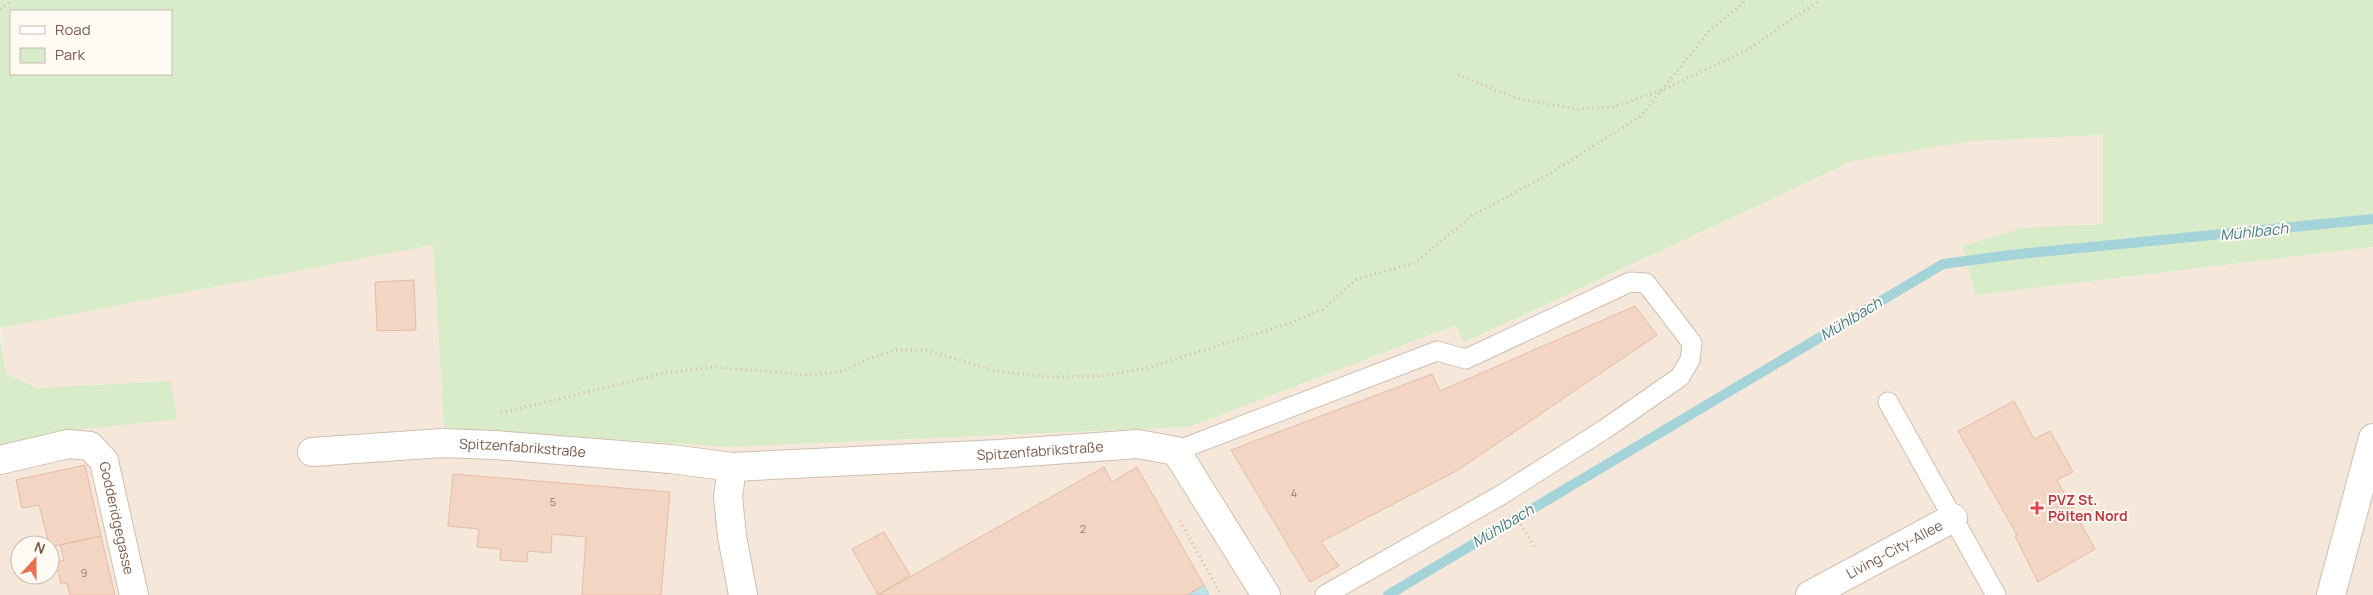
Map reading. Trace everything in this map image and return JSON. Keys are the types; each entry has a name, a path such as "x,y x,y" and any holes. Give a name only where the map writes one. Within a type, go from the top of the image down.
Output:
{"street":[{"path":"2331,595 2373,438"},
{"name":"Spitzenfabrikstraße","path":"312,452 460,443 671,459 732,467 999,454 1138,444 1176,451"},
{"name":"Godderidgegasse","path":"0,460 68,444 90,446 104,461 134,595"},
{"path":"1176,451 1266,595"},
{"path":"732,467 728,497 732,536 743,595"},
{"name":"Living-City-Allee","path":"1810,595 1952,518"}],"lane":[{"path":"1176,451 1437,351 1466,359 1630,282 1646,283 1692,343 1690,360 1680,377 1605,429 1500,495 1325,595"},
{"path":"1888,402 1996,595"}],"path":[{"path":"0,9 12,0"},
{"path":"495,414 664,373 712,367 810,375 844,371 868,359 896,350 926,350 996,371 1050,376 1102,376 1146,368 1286,324 1323,309 1357,279 1416,263 1473,215 1551,173 1641,116 1665,89 1710,30 1748,0"},
{"path":"1458,75 1516,98 1577,109 1613,107 1665,89 1747,50 1820,0"},
{"path":"1526,533 1535,547"}],"shaded area":[{"path":"2103,135 2103,224 2023,228 1976,295 2373,247 2373,595 0,595 0,446 65,431 178,418 169,381 38,388 6,374 0,328 433,245 444,428 730,447 1189,427 1456,325 1465,343 1853,161 1972,141"}],"green space":[{"path":"0,0 2373,0 2373,247 1976,295 1962,246 2023,228 2103,224 2103,135 1972,141 1853,161 1464,343 1456,325 1189,427 730,447 444,428 433,245 0,328"},
{"path":"0,336 6,374 38,388 170,381 178,419 65,431 0,446"}],"water":[{"path":"1204,585 1209,595 1187,595"}],"building":[{"path":"414,280 416,330 377,331 375,282"},
{"path":"1635,306 1657,335 1458,470 1321,542 1339,566 1310,582 1231,450 1432,374 1440,391"},
{"name":"PVZ St. Pölten Nord","path":"2014,401 2034,439 2050,431 2073,472 2057,480 2095,549 2038,582 2015,536 2017,535 1958,431"},
{"path":"85,465 101,536 60,545 60,535 47,535 39,505 22,508 16,480"},
{"path":"1104,467 1112,482 1137,467 1204,585 1187,595 878,595"},
{"path":"453,474 670,492 661,595 582,595 586,537 552,534 551,553 528,551 527,562 500,560 501,549 477,547 479,529 448,526"},
{"path":"884,532 910,575 878,595 852,549"},
{"path":"101,536 115,595 70,595 67,583 61,584 60,580 60,562 64,560 60,545"}],"waterway":[{"name":"Mühlbach","path":"1388,595 1943,264 2010,255 2373,219"}],"place":[{"name":"PVZ St. Pölten Nord","path":"2037,508"}]}
